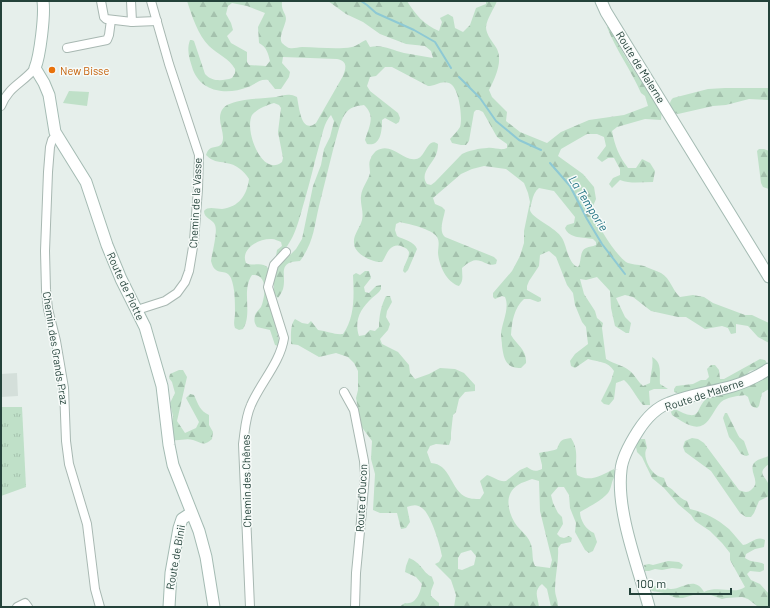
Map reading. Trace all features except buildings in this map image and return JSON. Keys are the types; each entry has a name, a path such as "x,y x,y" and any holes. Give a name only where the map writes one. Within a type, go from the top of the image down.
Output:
{"street":[{"path":"1,106 4,94 35,68 38,60 44,16 43,1"},
{"path":"101,1 104,18 132,22 156,21"},
{"path":"131,1 132,22"},
{"name":"Chemin de la Vasse","path":"137,310 165,301 177,293 184,282 189,271 194,241 198,189 199,155 169,64 151,1"},
{"name":"Route de Malerne","path":"601,1 606,12 769,277"},
{"path":"67,48 107,40 111,20"},
{"name":"Route de Piotte","path":"35,68 49,95 57,134 86,182 106,244 150,340 162,386 169,445 173,465 191,513"},
{"name":"Chemin des Grands Praz","path":"57,134 51,144 48,172 45,251 46,290 48,309 56,341 64,388 68,458 72,478 87,524 95,589 100,607"},
{"name":"Chemin des Chênes","path":"250,607 243,444 246,420 251,405 276,360 284,338 268,287 274,265 286,252"},
{"name":"Route de Malerne","path":"649,607 624,518 620,490 621,469 631,442 650,416 667,404 692,395 734,386 769,369"},
{"name":"Route d'Oucon","path":"344,392 354,410 365,475 356,573 355,607"},
{"name":"Route de Binii","path":"169,607 171,573 179,528 182,519 191,513 199,531 206,557 214,607"},
{"path":"17,607 25,603 28,607"}],"shaded area":[{"path":"17,373 18,396 1,397 1,374"}],"green space":[{"path":"187,1 284,1 282,2 282,5 286,19 281,35 281,41 289,48 346,48 366,40 370,47 383,47 404,53 433,58 431,51 425,46 406,44 380,34 363,22 346,14 328,1 407,1 420,19 434,29 439,31 442,22 440,18 448,14 453,17 455,28 463,32 470,25 476,8 486,4 486,1 497,1 486,27 488,36 499,54 498,70 489,90 492,97 507,112 506,121 520,132 547,143 561,132 589,120 624,115 648,106 645,96 641,93 607,27 610,27 633,70 662,109 661,120 645,119 617,127 612,131 614,142 628,168 636,168 642,159 650,163 655,171 653,182 632,182 620,180 612,188 609,184 613,178 620,175 620,169 614,158 608,158 602,162 597,158 606,146 604,137 597,134 587,134 561,149 558,156 583,174 594,187 596,199 591,211 602,231 621,258 630,264 644,266 661,273 667,278 680,297 693,295 704,297 713,303 745,315 752,315 769,323 769,343 758,337 748,326 736,324 736,333 731,334 728,328 722,326 705,329 686,317 678,317 651,311 633,297 625,295 616,298 625,317 631,323 629,333 626,333 615,326 611,308 610,291 597,277 586,280 580,279 584,294 595,311 597,318 603,323 602,328 606,359 627,369 643,386 650,383 653,364 652,357 658,362 660,384 668,389 654,389 649,391 650,405 643,405 624,380 616,383 614,399 609,405 604,404 601,401 611,381 614,371 609,365 588,359 575,368 571,366 570,361 575,354 588,344 586,327 582,322 575,305 573,293 567,285 556,257 549,251 540,255 539,266 527,286 527,290 541,298 541,301 538,302 530,299 524,299 518,306 513,320 511,335 523,351 526,358 526,363 521,368 512,367 509,365 505,359 501,336 507,306 506,301 505,297 502,296 495,299 493,297 493,293 512,271 520,256 524,243 524,231 530,202 524,183 506,169 484,166 472,169 461,174 433,198 435,204 445,210 442,231 445,237 494,257 497,260 496,264 492,265 477,260 468,263 462,268 462,280 459,286 450,281 442,268 438,253 439,243 437,237 425,229 400,222 396,224 395,230 397,236 411,242 417,249 408,270 405,273 403,271 409,252 405,248 401,246 394,246 387,253 382,262 378,262 360,254 355,247 354,240 362,217 362,193 370,173 370,160 376,151 387,148 407,158 416,159 422,155 431,143 434,142 438,144 436,155 425,173 425,180 427,184 431,185 464,153 484,148 507,148 507,144 497,137 483,112 479,110 474,112 469,141 466,145 452,143 450,139 460,127 461,117 458,96 452,85 444,82 428,86 392,67 385,67 376,76 370,77 367,86 370,91 398,113 400,118 399,122 396,124 385,118 382,120 380,137 375,143 367,144 365,140 370,126 371,117 368,109 364,105 358,106 351,108 345,114 334,146 311,241 300,261 288,264 285,267 283,289 278,298 274,294 274,275 279,266 296,249 302,239 313,186 334,121 331,115 324,129 298,223 289,244 278,257 276,256 277,250 282,246 281,242 273,239 256,242 248,249 246,253 246,263 260,264 268,268 271,308 280,344 278,346 275,345 270,330 257,327 254,320 264,298 263,282 257,275 252,275 247,288 246,323 243,329 239,330 235,328 235,300 231,278 226,273 215,269 213,266 211,261 216,228 214,223 204,214 206,209 228,208 237,203 244,195 249,179 245,173 236,166 213,160 206,155 210,149 222,143 223,136 220,120 221,111 227,105 238,101 293,95 297,97 304,122 311,126 316,123 343,76 345,63 337,59 283,57 282,63 290,72 289,77 281,89 275,89 268,80 260,81 240,90 224,91 209,88 197,78 193,70 188,52 190,40 194,41 205,74 208,77 214,80 229,79 232,78 235,73 235,69 227,59 212,49 205,42 196,25","holes":["232,3 247,6 265,13 258,27 259,43 268,53 270,61 266,66 249,65 247,62 247,52 231,43 227,36 233,30 226,14 228,6","274,103 279,105 281,108 278,132 283,158 282,162 275,165 268,164 256,150 250,131 252,115 265,106","539,188 554,191 575,217 574,223 567,225 565,228 567,232 573,236 593,239 596,242 596,245 584,249 581,254 578,267 572,262 564,241 559,234 531,213 530,210 535,192"]},
{"path":"769,88 769,100 749,99 678,114 673,112 670,108 670,102 673,98 708,89"},
{"path":"69,91 89,92 87,106 63,103"},
{"path":"759,149 769,151 769,189 763,187 761,183 757,151"},
{"path":"365,271 369,271 371,278 364,287 365,292 369,293 376,286 381,285 381,289 361,311 357,325 359,336 365,335 370,330 375,331 379,327 383,304 386,296 390,296 392,302 387,311 386,317 390,324 388,330 380,339 382,344 398,352 409,365 410,373 415,379 440,368 455,369 464,373 475,385 475,391 465,392 459,399 456,412 453,415 449,445 436,444 430,446 427,452 431,463 442,467 459,492 464,496 480,499 484,493 480,481 487,475 506,481 520,470 527,467 534,471 542,469 539,453 557,449 560,442 568,438 571,438 574,443 577,475 591,478 600,476 614,469 616,475 608,493 580,512 584,524 588,530 594,533 597,542 593,551 589,553 585,550 575,532 576,523 570,508 569,495 564,487 558,487 551,495 558,513 562,517 563,524 557,534 560,537 564,538 569,536 572,538 571,542 561,544 558,548 555,594 558,607 551,607 547,589 542,584 537,592 539,607 454,607 456,595 451,580 435,564 439,562 442,556 435,530 429,516 425,511 417,505 407,507 410,522 406,528 401,529 397,513 380,513 373,510 375,474 371,459 372,441 361,426 356,398 358,390 358,371 354,363 348,357 336,353 319,357 298,345 291,344 292,327 295,319 302,323 308,324 311,321 318,330 343,334 350,321 352,313 353,275 356,273 360,275","holes":["532,479 539,481 540,511 552,560 550,568 535,566 530,542 517,526 509,510 508,504 510,494 513,489","471,550 476,556 474,565 462,570 458,569 458,558 461,553"]},
{"path":"760,359 765,360 767,363 761,368 750,371 744,377 727,384 688,391 681,394 674,392 676,386 693,384 701,380 706,380 709,377 707,369 711,365 715,365 719,370 720,379 724,379"},
{"path":"183,370 187,377 177,421 185,433 196,428 199,422 186,398 190,394 194,395 201,409 209,415 209,425 213,432 212,439 207,443 201,443 190,439 173,440 173,416 170,403 175,393 172,382 169,378 170,374"},
{"path":"769,373 769,389 762,393 759,406 757,408 752,406 748,397 745,395 729,398 721,402 706,423 697,427 687,424 672,415 671,412 675,409 684,413 695,415 705,400 710,396"},
{"path":"1,407 22,407 26,487 1,496"},
{"path":"725,413 727,413 739,437 744,441 749,455 746,456 741,454 729,437 723,418"},
{"path":"692,438 698,439 704,443 739,490 744,492 750,491 754,487 754,463 769,456 769,464 765,467 762,473 769,486 769,496 759,501 751,517 746,517 740,513 711,471 685,452 683,447 685,441"},
{"path":"639,439 645,439 647,448 645,454 647,462 653,472 664,478 667,486 687,501 690,509 706,514 720,522 729,529 743,545 759,538 765,540 764,547 755,549 746,554 745,558 750,561 764,564 764,570 760,572 750,571 747,574 751,580 760,584 769,594 769,607 757,606 748,599 742,597 722,599 711,595 693,595 683,598 676,598 649,589 651,586 658,586 674,589 688,584 696,584 704,592 715,589 736,590 745,587 730,560 730,553 722,543 710,531 695,521 664,488 652,478 642,457 637,452 636,447"},
{"path":"409,558 417,562 426,573 432,577 434,583 431,596 439,603 439,607 399,607 405,603 412,602 417,598 422,584 416,577 405,572"},
{"path":"668,561 679,562 683,565 681,569 672,568 645,571 644,565 653,565"}],"waterway":[{"name":"La Temporie","path":"361,1 376,13 414,30 435,42 451,68"},
{"name":"La Temporie","path":"459,77 480,98 496,121 519,140 541,150"},
{"name":"La Temporie","path":"550,163 570,186 602,244 625,274"}],"place":[{"name":"New Bisse","path":"52,70"}]}
